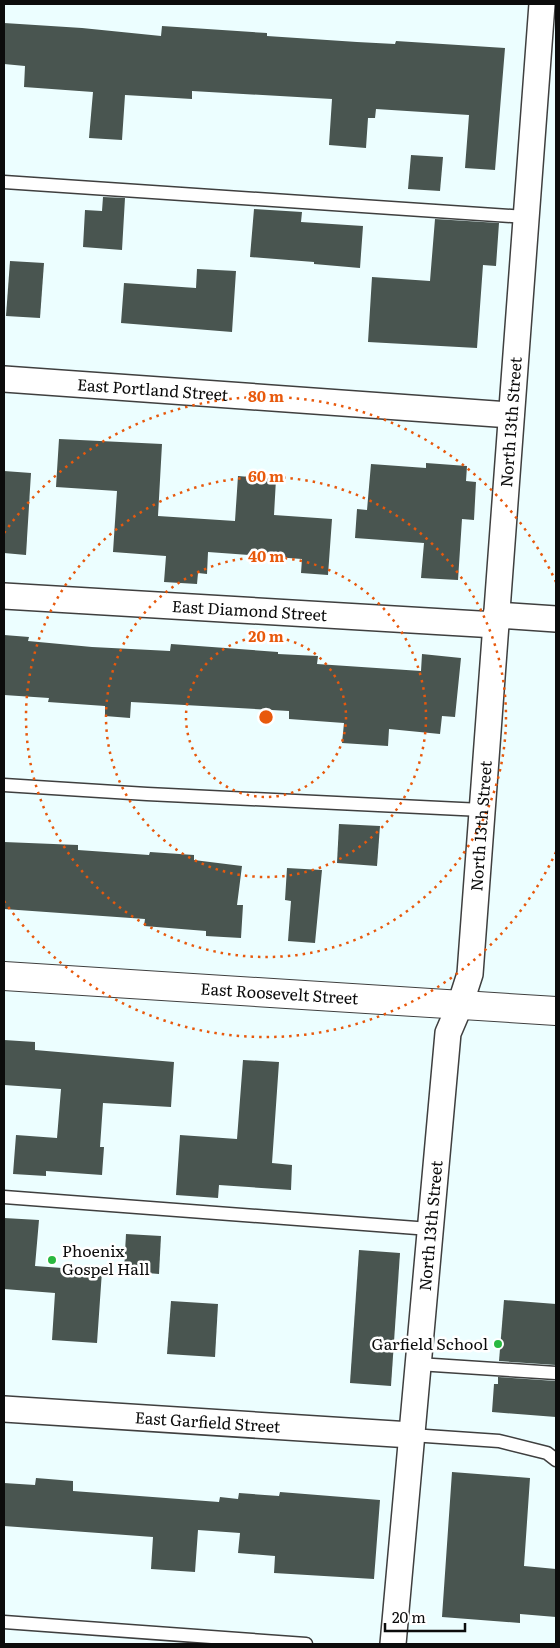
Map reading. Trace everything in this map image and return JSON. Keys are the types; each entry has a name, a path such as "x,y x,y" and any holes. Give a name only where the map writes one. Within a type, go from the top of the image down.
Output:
{"street":[{"name":"North 13th Street","path":"394,1644 448,1033 470,974 540,5"},
{"name":"East Portland Street","path":"4,380 511,415"},
{"name":"East Diamond Street","path":"4,596 496,620 556,619"},
{"name":"East Roosevelt Street","path":"4,976 556,1011"},
{"name":"East Garfield Street","path":"4,1409 411,1435"}],"lane":[{"path":"4,182 526,217"},
{"path":"4,785 147,794 482,810"},
{"path":"4,1197 430,1229"},
{"path":"418,1364 556,1373"},
{"path":"411,1435 498,1441 547,1453 556,1460"},
{"path":"4,1622 306,1644"}],"building":[{"path":"4,23 161,36 162,26 267,33 267,36 357,42 395,44 396,41 505,48 495,170 465,168 469,115 376,109 375,118 368,118 366,148 329,145 332,99 192,91 192,99 125,95 122,140 89,138 93,92 24,87 25,66 4,64"},
{"path":"411,155 443,157 440,191 408,189"},
{"path":"103,197 125,198 122,250 83,247 85,210 102,211"},
{"path":"254,209 302,212 301,222 363,226 360,268 250,257"},
{"path":"435,219 499,223 496,266 483,265 477,348 368,342 372,277 430,281"},
{"path":"10,261 44,263 40,318 6,316"},
{"path":"197,269 236,271 232,332 121,323 124,283 196,288"},
{"path":"59,439 162,444 158,516 235,521 238,476 276,479 274,515 332,519 328,575 301,573 302,559 208,552 207,574 198,573 197,584 164,582 166,556 113,552 117,491 56,487"},
{"path":"426,463 467,466 466,481 476,482 474,520 462,519 458,580 421,578 424,543 355,538 357,509 367,510 371,464 426,468"},
{"path":"4,471 31,473 26,555 4,553"},
{"path":"4,635 29,637 28,641 92,647 170,651 171,644 278,652 278,654 318,656 317,664 421,671 422,654 461,658 455,717 442,716 440,734 389,729 388,746 342,743 344,723 289,719 289,711 131,702 130,718 105,716 105,706 48,702 49,698 4,695"},
{"path":"339,824 380,826 377,866 337,863"},
{"path":"4,842 78,845 78,850 149,855 150,852 194,855 194,860 242,866 237,905 243,905 241,938 206,936 206,931 144,926 145,919 4,909"},
{"path":"287,868 322,870 315,943 288,941 291,901 285,900"},
{"path":"4,1040 35,1042 35,1050 174,1062 171,1107 103,1103 100,1147 104,1147 102,1175 46,1171 46,1176 13,1174 16,1135 57,1138 61,1089 4,1085"},
{"path":"243,1060 279,1062 272,1163 292,1165 291,1190 219,1185 218,1198 176,1195 180,1135 237,1139"},
{"path":"4,1218 39,1220 35,1266 102,1271 97,1343 52,1340 55,1293 4,1289"},
{"path":"126,1234 161,1236 159,1274 124,1271"},
{"path":"359,1250 400,1253 391,1386 350,1383"},
{"path":"504,1300 556,1304 556,1365 499,1361"},
{"path":"171,1301 218,1304 215,1357 167,1354"},
{"path":"498,1377 556,1381 556,1417 492,1412 494,1384 498,1384"},
{"path":"452,1472 530,1478 524,1566 556,1569 556,1617 520,1614 520,1623 442,1617"},
{"path":"36,1478 73,1481 73,1491 219,1502 220,1497 238,1499 239,1493 279,1496 280,1492 380,1500 374,1579 274,1573 275,1556 238,1553 240,1533 198,1530 195,1572 151,1569 153,1537 4,1526 4,1483 35,1485"}],"place":[{"name":"Phoenix Gospel Hall","path":"52,1260"},
{"name":"Garfield School","path":"498,1344"}]}
